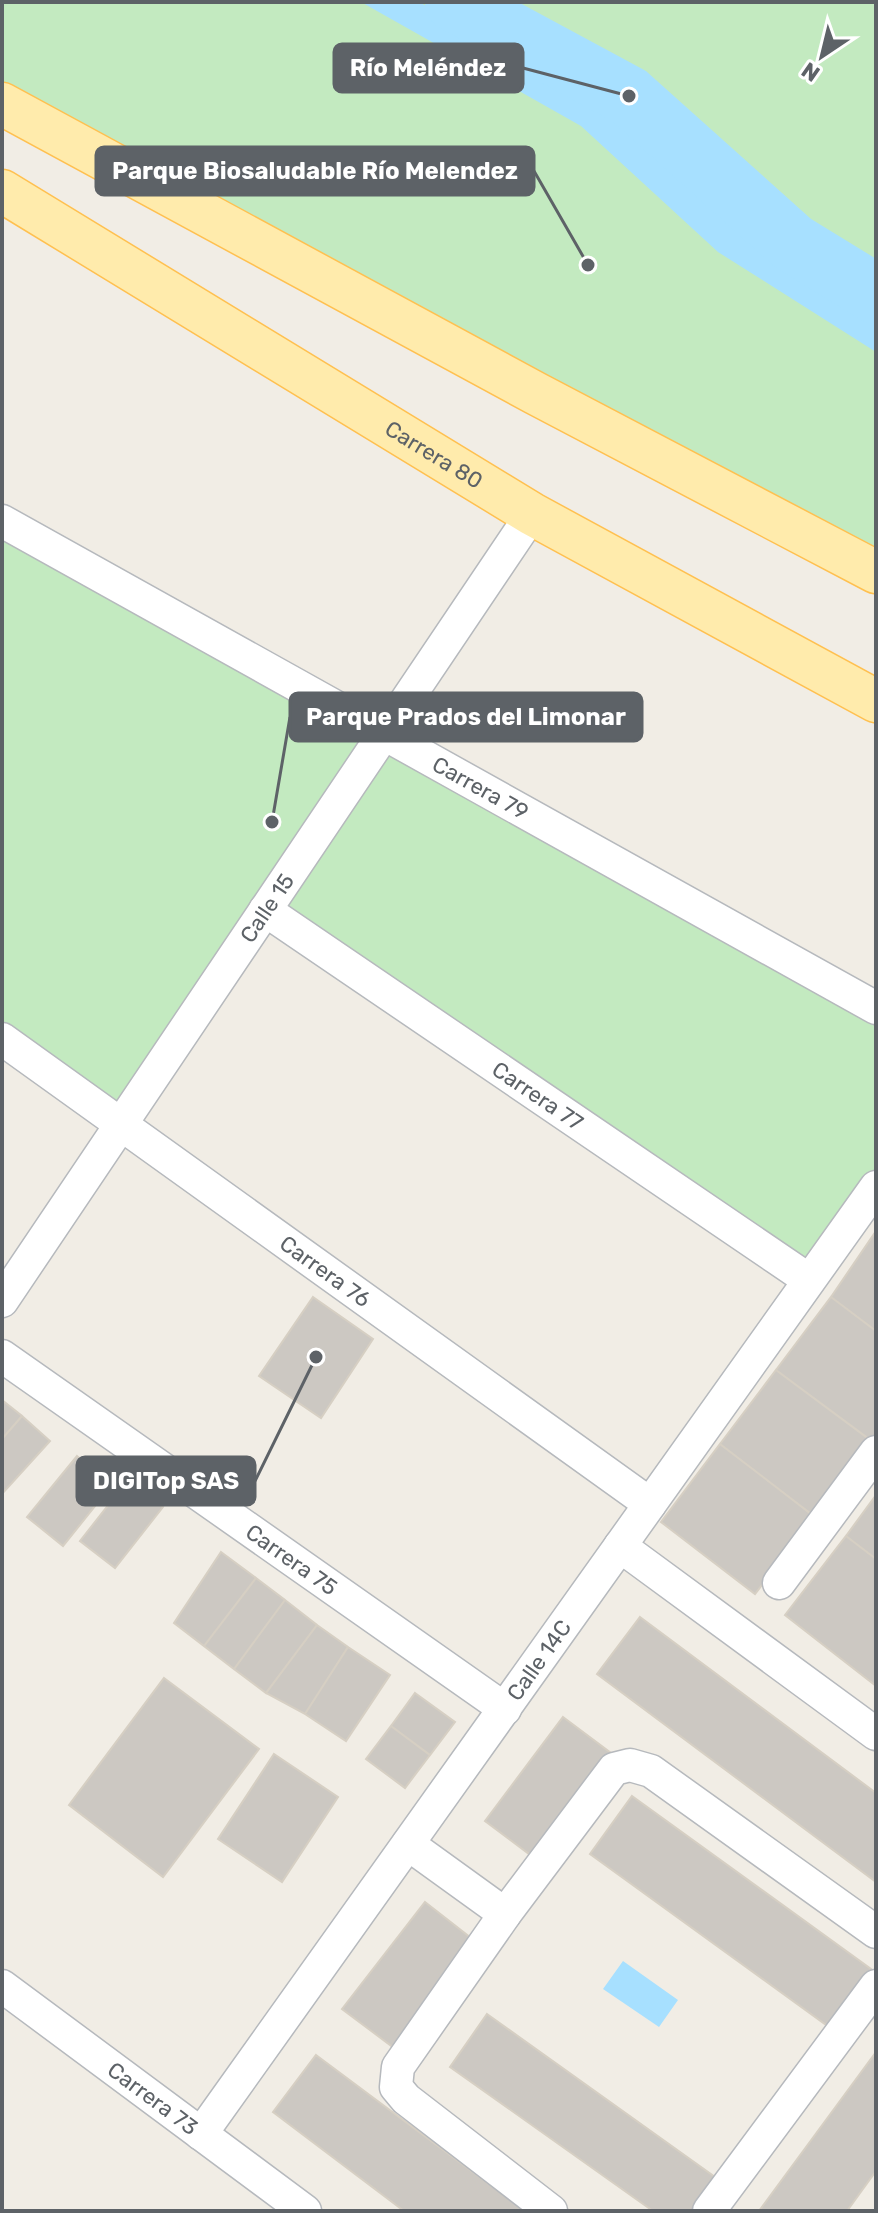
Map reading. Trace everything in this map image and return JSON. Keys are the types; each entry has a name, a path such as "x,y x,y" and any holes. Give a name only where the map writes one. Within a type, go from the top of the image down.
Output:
{"main road":[{"path":"2,79 37,118 63,136"},
{"path":"2,104 535,393 876,572"},
{"name":"Carrera 80","path":"2,191 532,514 876,701"}],"street":[{"name":"Calle 15","path":"2,1301 532,514"},
{"name":"Carrera 79","path":"2,521 876,1008"},
{"name":"Carrera 77","path":"265,910 809,1280"},
{"name":"Carrera 76","path":"2,1039 650,1504"},
{"name":"Calle 14C","path":"201,2134 876,1187"},
{"name":"Carrera 75","path":"2,1356 505,1709"},
{"path":"779,1583 876,1452"},
{"path":"620,1546 876,1734"},
{"path":"551,2211 406,2099 396,2087 398,2067 505,1914 614,1769 630,1765 651,1771 876,1932"},
{"path":"408,1844 505,1914"},
{"name":"Carrera 73","path":"2,1986 305,2211"},
{"path":"709,2211 876,1986"}],"green space":[{"path":"2,2 876,2 876,572 2,104"},
{"path":"2,521 876,1008 876,1187 809,1280 265,910 121,1124 2,1039"}],"water":[{"path":"361,2 419,2 627,116 702,180 747,226 876,309 876,352 718,252 581,126"},
{"path":"623,1961 678,2000 659,2027 603,1989"}],"building":[{"path":"876,1231 876,1331 831,1297"},
{"path":"313,1297 373,1339 321,1418 259,1376"},
{"path":"831,1297 876,1331 876,1438 873,1442 776,1370"},
{"path":"776,1370 873,1442 815,1517 720,1444"},
{"path":"2,1400 22,1416 2,1439"},
{"path":"22,1416 50,1441 2,1494 2,1439"},
{"path":"720,1444 815,1517 755,1594 661,1522"},
{"path":"77,1456 112,1485 63,1546 27,1517"},
{"path":"128,1480 163,1507 115,1568 80,1541"},
{"path":"876,1495 876,1559 846,1536"},
{"path":"846,1536 876,1559 876,1686 785,1615"},
{"path":"221,1552 256,1578 204,1646 174,1623"},
{"path":"256,1578 285,1600 234,1669 204,1646"},
{"path":"285,1600 317,1625 266,1693 234,1669"},
{"path":"640,1617 876,1793 876,1882 597,1674"},
{"path":"317,1625 348,1647 305,1714 266,1693"},
{"path":"348,1647 390,1675 346,1741 305,1714"},
{"path":"164,1678 259,1749 163,1877 69,1805"},
{"path":"415,1693 455,1722 430,1755 391,1726"},
{"path":"563,1717 615,1756 537,1860 485,1821"},
{"path":"391,1726 430,1755 405,1788 366,1759"},
{"path":"274,1754 338,1797 282,1882 218,1839"},
{"path":"632,1796 871,1969 829,2027 590,1854"},
{"path":"425,1902 480,1945 402,2054 342,2009"},
{"path":"487,2014 722,2182 702,2211 653,2211 450,2067"},
{"path":"876,2052 876,2171 847,2211 759,2211"},
{"path":"316,2055 525,2211 404,2211 273,2112"}],"waterway":[{"path":"455,2 629,96 793,243 876,294"}],"place":[{"name":"Río Meléndez","path":"629,96"},
{"name":"Parque Biosaludable Río Melendez","path":"588,265"},
{"name":"Parque Prados del Limonar","path":"272,822"},
{"name":"DIGITop SAS","path":"316,1357"}]}
